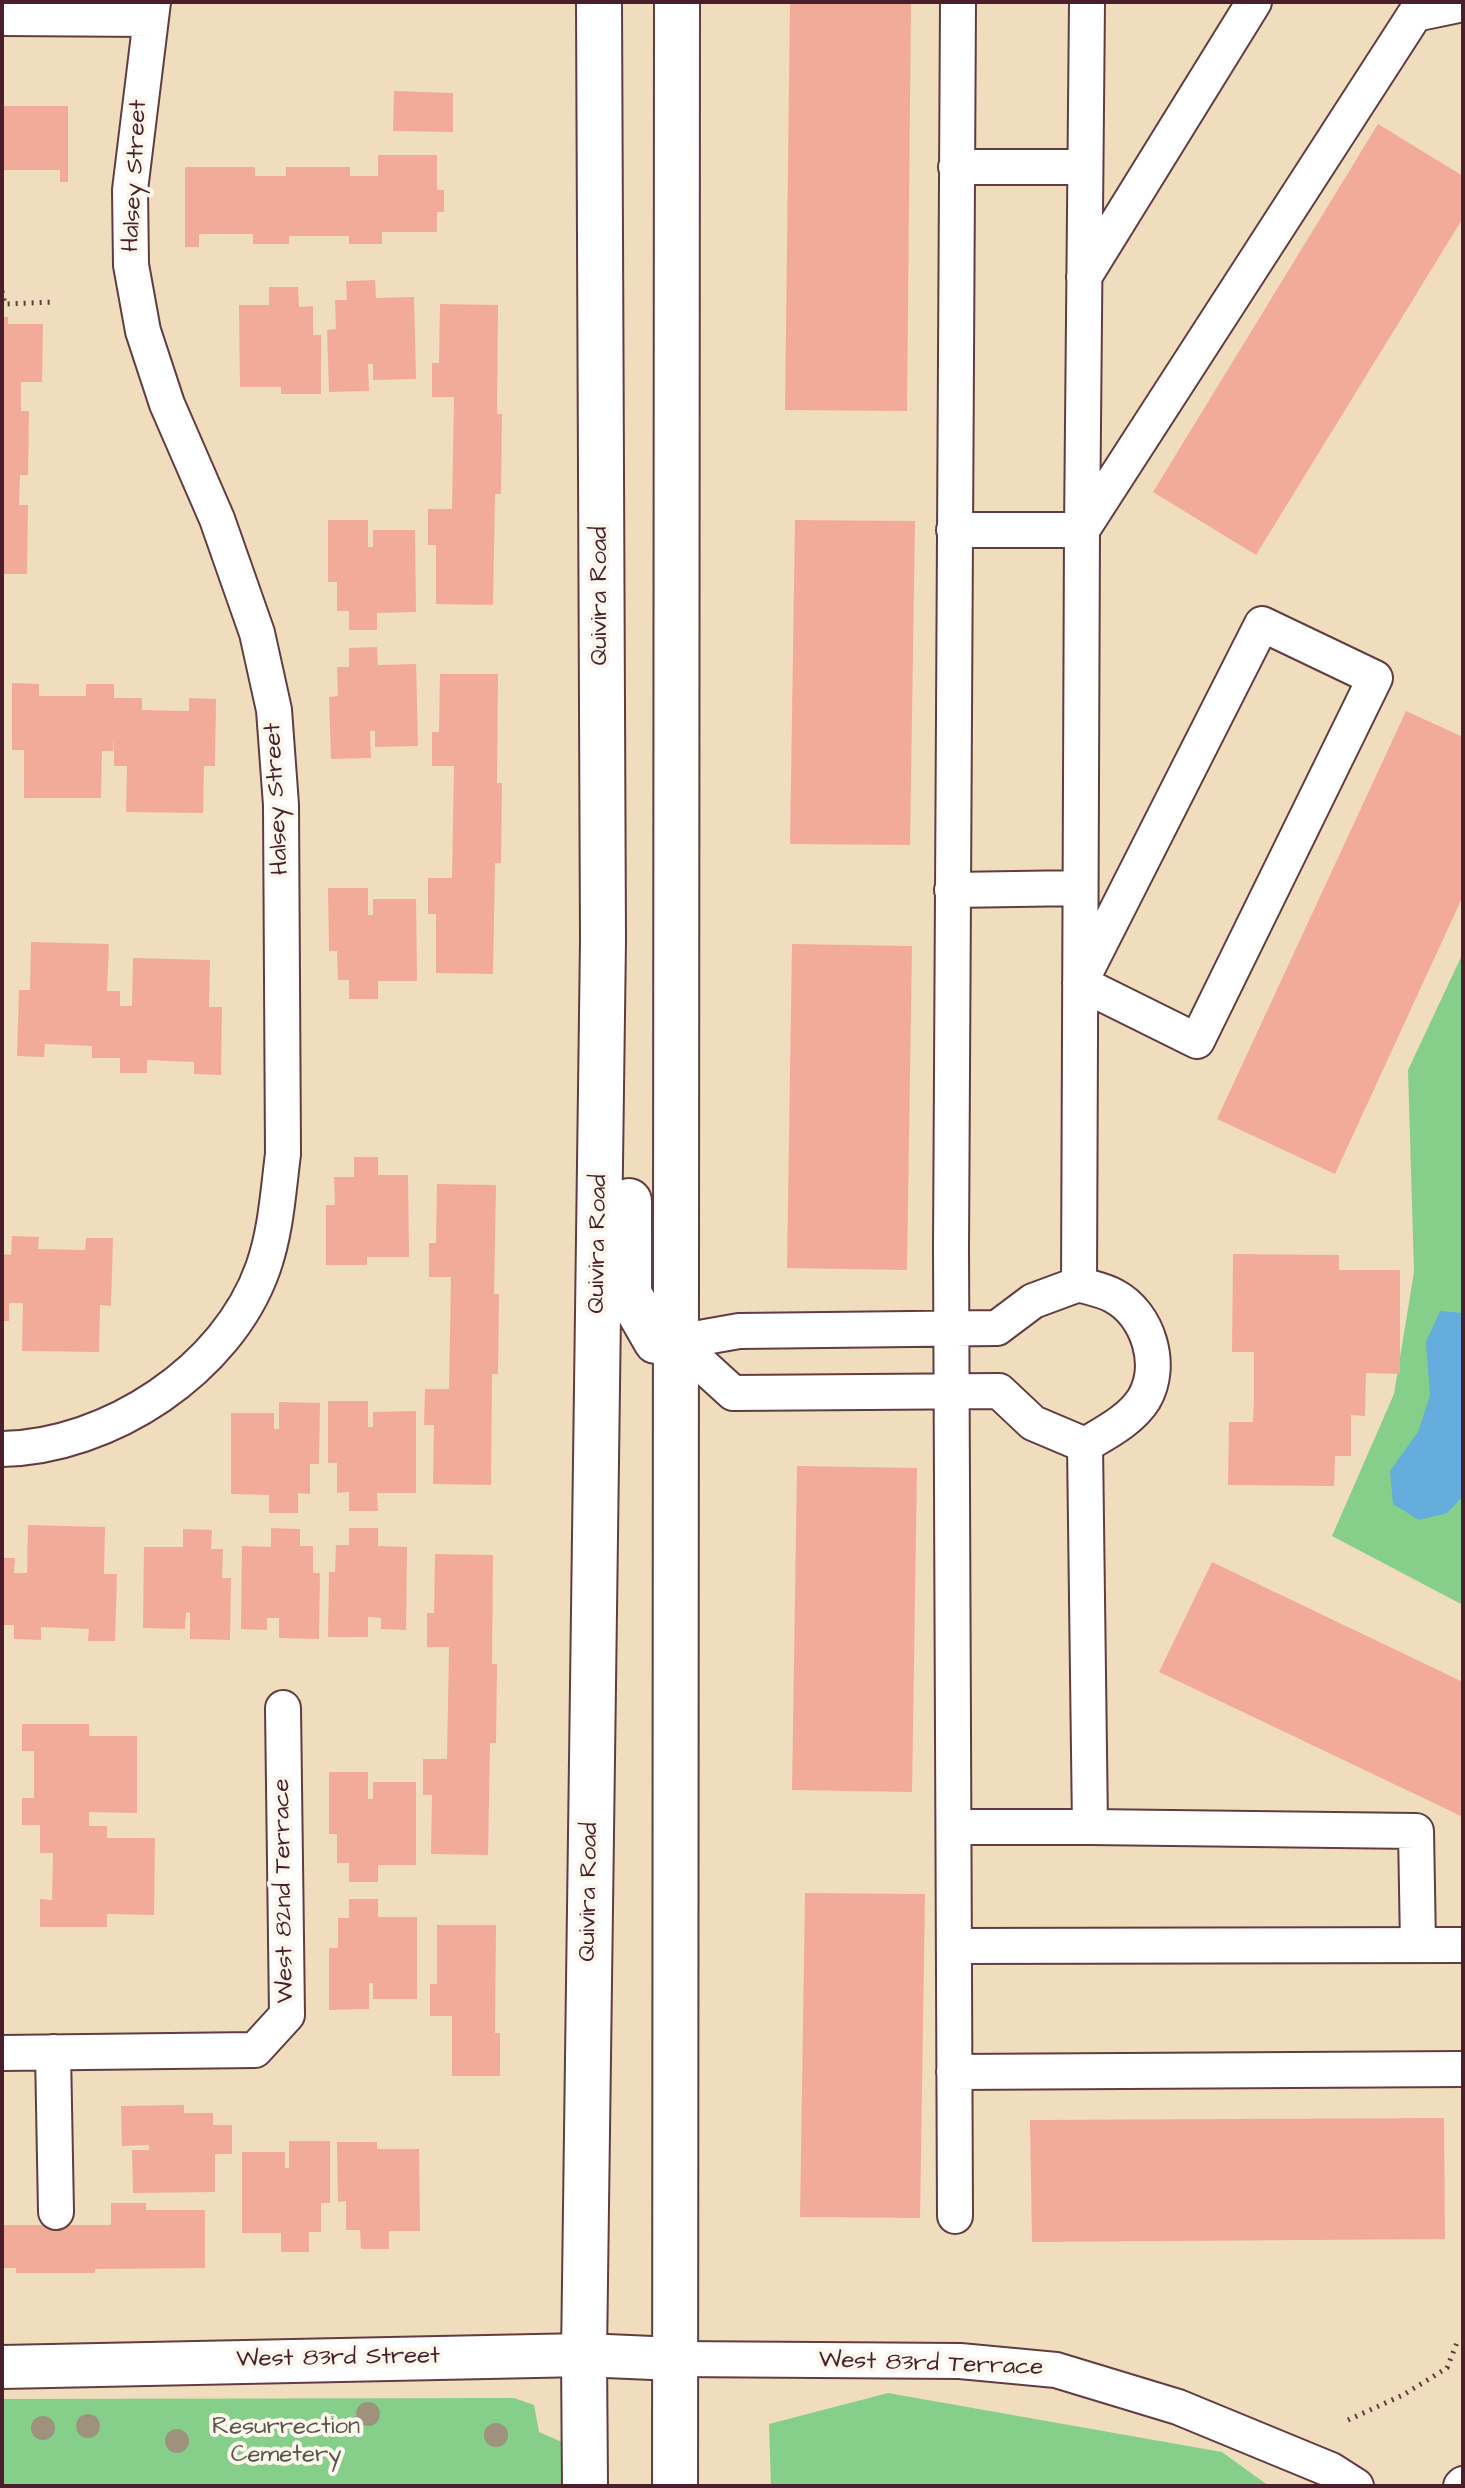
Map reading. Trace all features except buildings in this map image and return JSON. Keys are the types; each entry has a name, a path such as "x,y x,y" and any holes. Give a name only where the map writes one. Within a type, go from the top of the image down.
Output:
{"main road":[{"name":"Quivira Road","path":"585,2486 584,2355 603,940 599,2"},
{"path":"675,2486 677,2"},
{"path":"603,940 628,957 629,1294 656,1341 677,1342"}],"street":[{"path":"955,2216 951,1328 958,2"},
{"path":"1079,1284 1087,2"},
{"path":"1084,277 1254,2"},
{"path":"1082,530 1415,14 1463,4"},
{"name":"Halsey Street","path":"2,18 152,10 130,190 131,265 143,331 167,404 217,519 257,633 274,710 282,869 283,1154 278,1209 262,1269 230,1328 192,1371 127,1415 63,1440 2,1449"},
{"path":"956,167 1085,167"},
{"path":"954,530 1082,530"},
{"path":"1262,624 1375,678 1197,1041 1080,983 1262,624"},
{"path":"952,890 1080,888"},
{"path":"677,1342 739,1331 997,1328 1033,1301 1079,1284 1115,1296 1143,1321 1153,1360 1144,1398 1120,1424 1085,1445"},
{"path":"677,1342 733,1393 999,1391 1033,1423 1085,1445"},
{"path":"1085,1445 1090,1827"},
{"name":"West 82nd Terrace","path":"2,2053 255,2050 287,2015 283,1708"},
{"path":"955,1827 1416,1831 1418,1945"},
{"path":"954,1946 1463,1945"},
{"path":"53,2052 56,2212"},
{"path":"954,2072 1463,2069"},
{"name":"West 83rd Street","path":"2,2367 584,2355 675,2359"},
{"name":"West 83rd Terrace","path":"675,2359 960,2361 1056,2370 1178,2407 1331,2470 1356,2486"}],"path":[{"path":"2,291 5,304 55,302"},
{"path":"1348,2420 1403,2395 1447,2368 1458,2340"}],"green space":[{"path":"1463,953 1463,1605 1332,1536 1394,1394 1414,1272 1408,1070"},
{"path":"888,2393 1222,2452 1269,2486 771,2486 769,2424"},
{"name":"Resurrection Cemetery","path":"514,2398 534,2405 539,2432 569,2445 570,2486 2,2486 2,2399"}],"water":[{"path":"1440,1311 1463,1313 1463,1496 1447,1513 1419,1520 1393,1504 1390,1471 1418,1432 1430,1395 1426,1342"}]}
